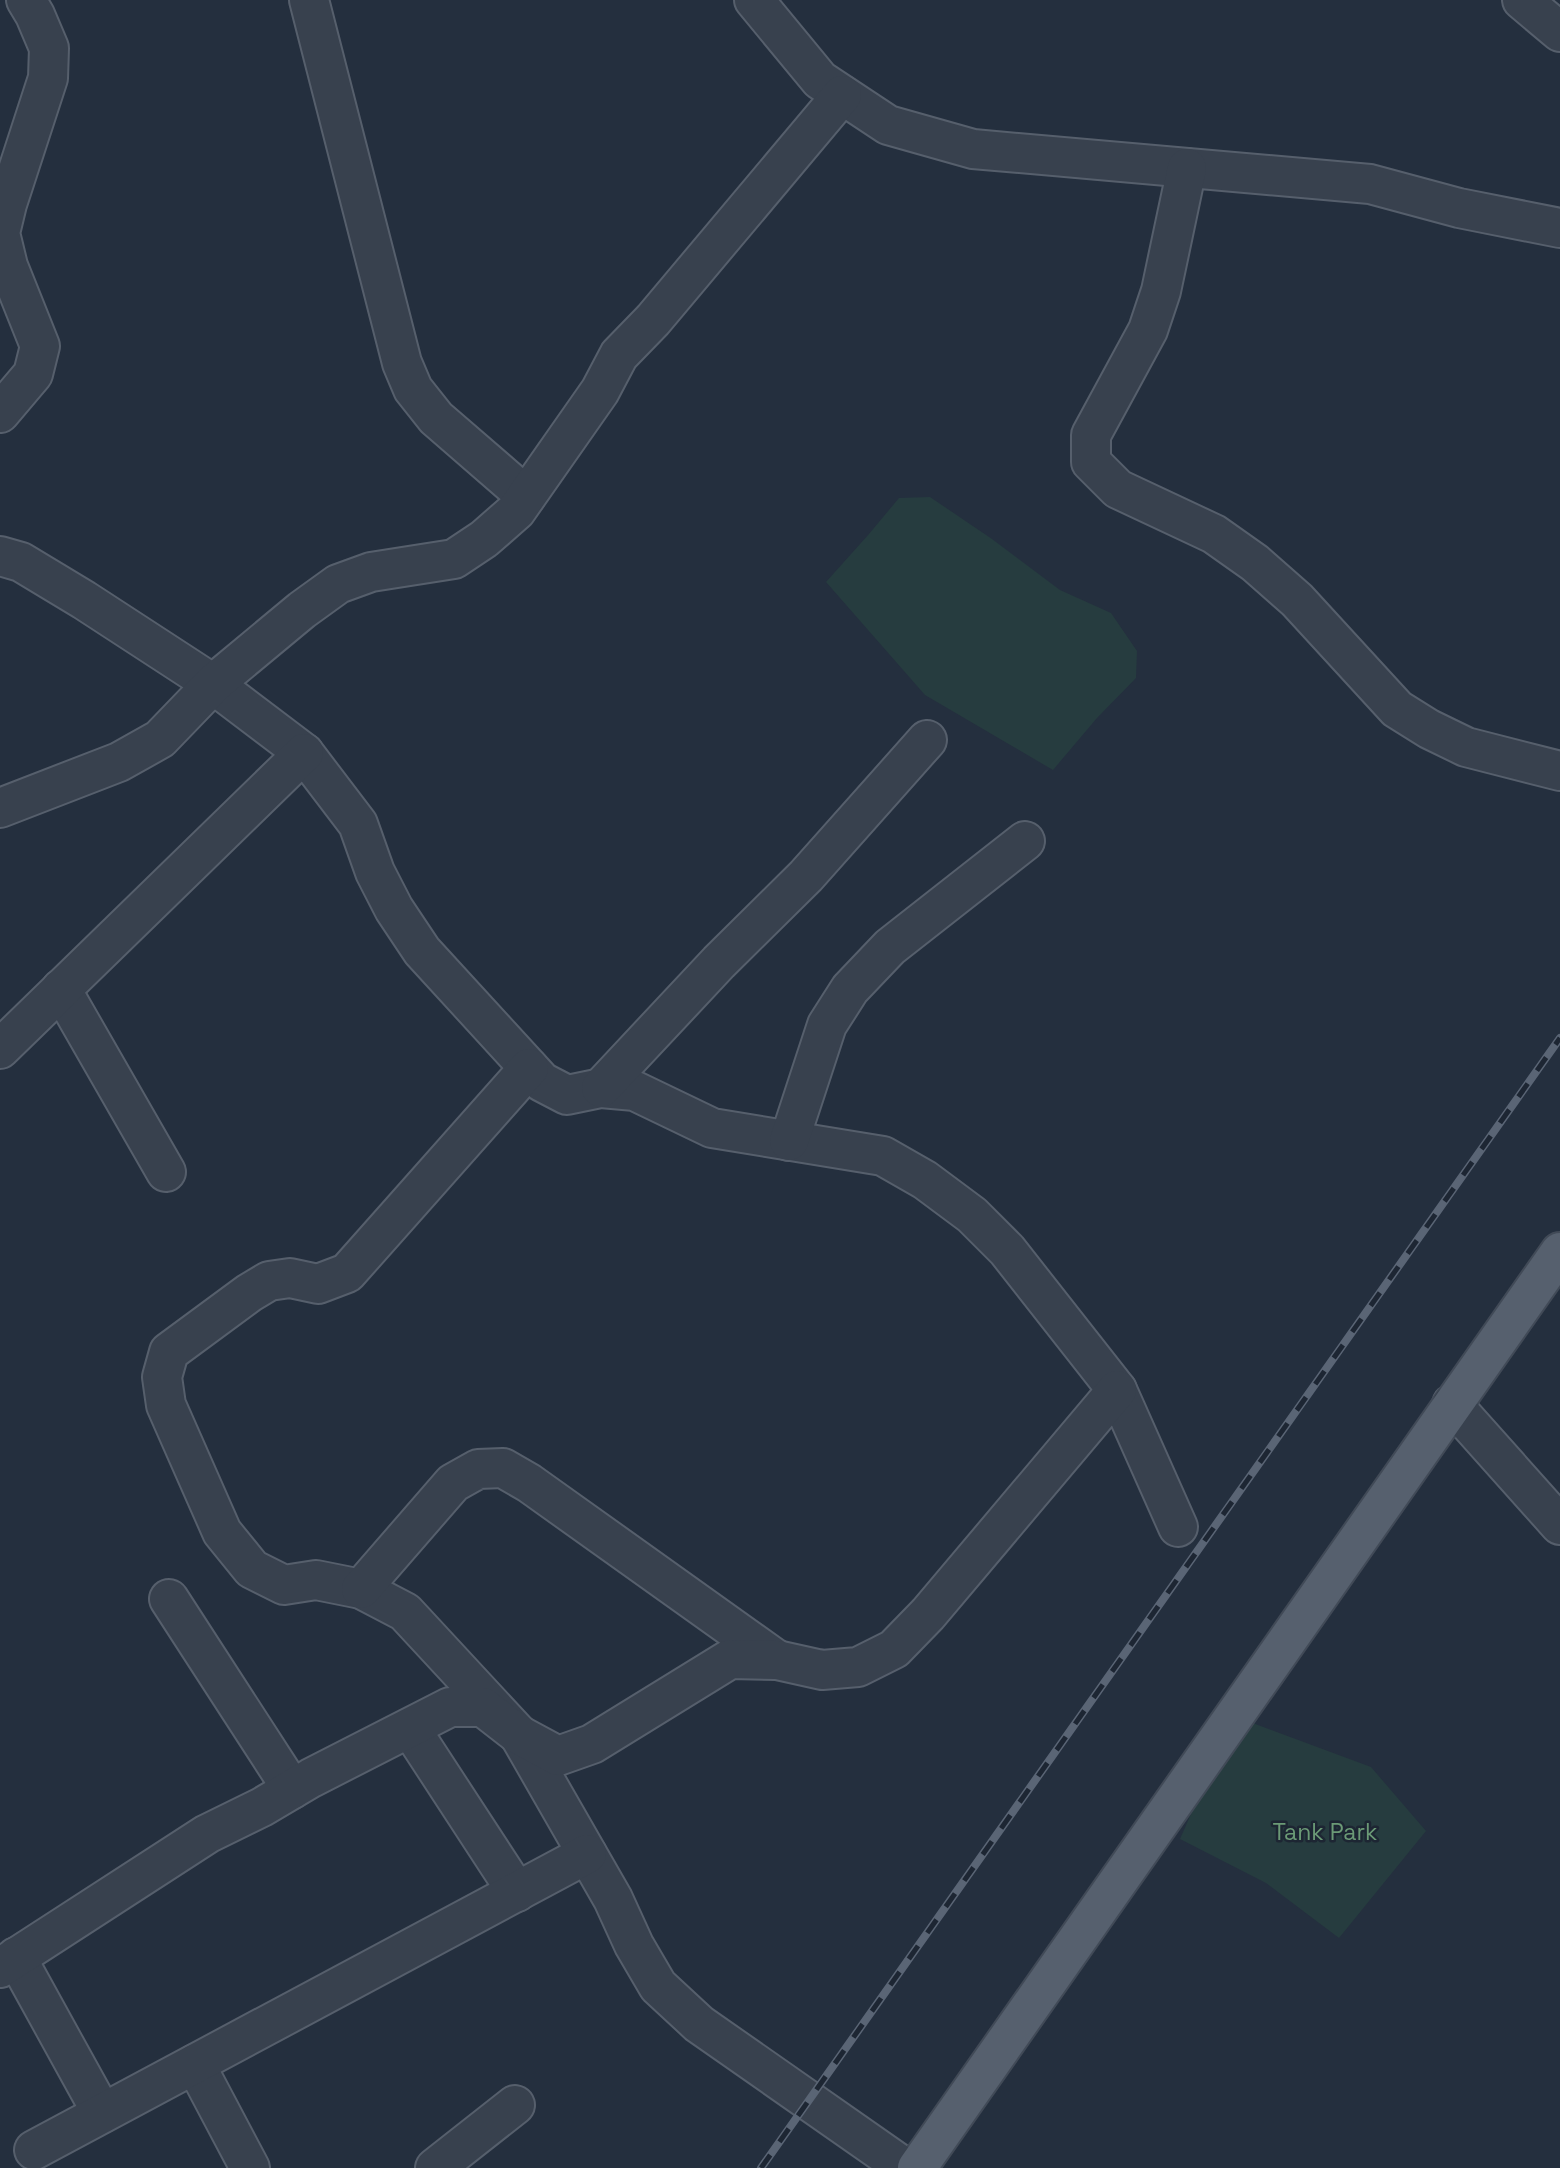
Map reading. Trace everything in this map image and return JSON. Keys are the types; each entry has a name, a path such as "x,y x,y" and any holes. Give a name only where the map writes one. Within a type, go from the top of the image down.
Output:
{"main road":[{"path":"917,2168 1560,1252"}],"street":[{"path":"0,413 33,374 40,346 8,266 0,233 48,78 49,48 26,0"},
{"path":"309,0 402,363 412,389 436,418 526,496"},
{"path":"754,0 820,80 888,125 973,149 1370,184 1459,208 1560,228"},
{"path":"1522,0 1560,32"},
{"path":"0,808 119,762 160,739 213,684 302,610 338,584 371,572 453,559 484,539 516,511 600,391 619,355 653,320 842,95"},
{"path":"1187,168 1161,291 1148,330 1091,435 1091,462 1118,489 1214,534 1255,563 1297,600 1397,709 1466,747 1560,771"},
{"path":"0,556 20,562 74,593 213,684 304,753 358,824 394,909 422,951 542,1082 567,1095 601,1088 635,1091 712,1128 883,1157 925,1180 963,1208 1007,1250 1117,1390 1178,1527"},
{"path":"601,1088 719,962 806,876 927,740"},
{"path":"0,1049 304,753"},
{"path":"789,1141 827,1025 850,989 890,947 1025,841"},
{"path":"61,989 166,1172"},
{"path":"529,1068 347,1273 318,1284 290,1278 269,1281 169,1352 162,1377 166,1405 222,1532 252,1569 284,1585 316,1580 361,1589 405,1612 519,1735 613,1899 634,1945 658,1986 699,2024 905,2168"},
{"path":"102,2113 8,1963 207,1834 450,1707 483,1707 519,1735 558,1756 592,1744 730,1659 777,1660 822,1670 858,1667 894,1648 928,1614 1117,1390"},
{"path":"1452,1404 1560,1525"},
{"path":"361,1589 453,1483 478,1469 503,1468 529,1483 777,1660"},
{"path":"169,1599 292,1789"},
{"path":"410,1728 516,1892"},
{"path":"34,2150 587,1854"},
{"path":"195,2064 250,2168"},
{"path":"436,2168 515,2105"}],"green space":[{"path":"930,497 1060,590 1111,613 1137,651 1136,678 1097,718 1053,770 925,695 826,582 899,498"},
{"name":"Tank Park","path":"1234,1716 1371,1767 1426,1831 1339,1938 1266,1883 1180,1839"}],"railway":[{"path":"761,2168 1560,1038"}]}
